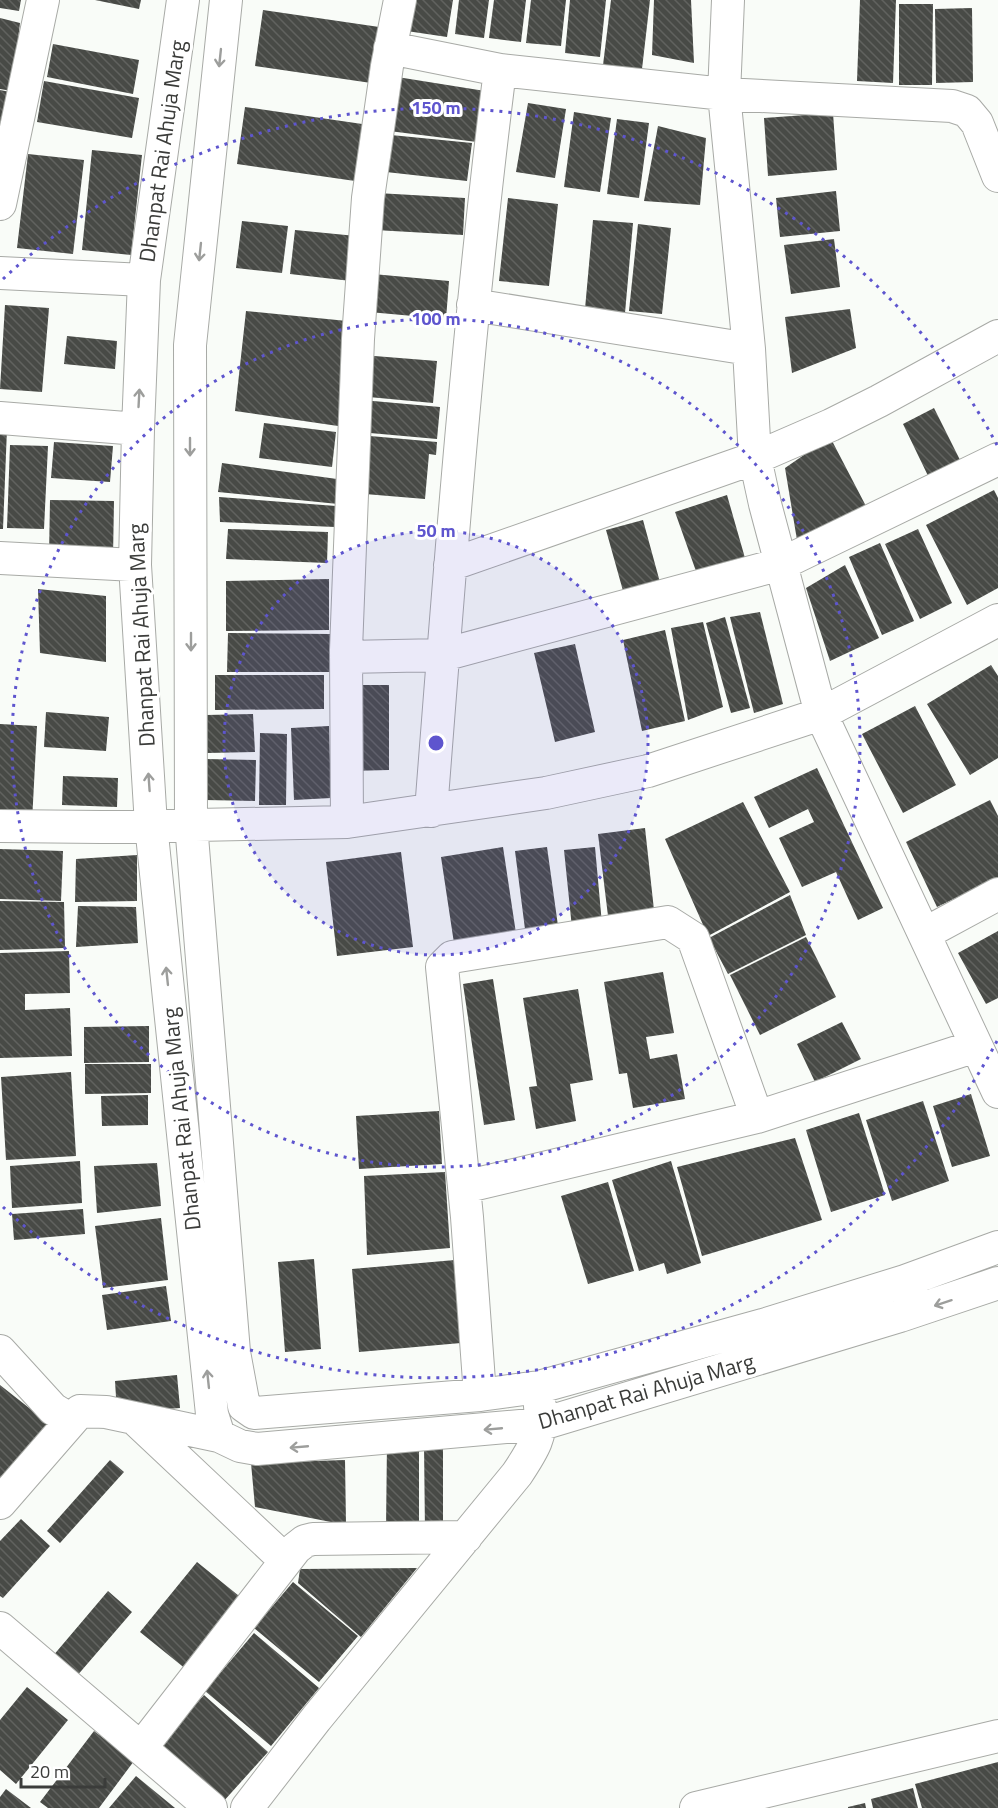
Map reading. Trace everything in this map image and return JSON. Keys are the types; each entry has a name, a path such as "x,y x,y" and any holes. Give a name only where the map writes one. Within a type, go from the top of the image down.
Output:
{"street":[{"path":"0,204 43,0"},
{"name":"Dhanpat Rai Ahuja Marg","path":"183,0 144,280 135,565 151,825 212,1414 219,1436 240,1446 273,1449 542,1424 889,1320 998,1283"},
{"name":"Dhanpat Rai Ahuja Marg","path":"226,0 190,345 191,824 234,1352 244,1406 254,1413 480,1395 539,1387 763,1325 905,1281 998,1247"},
{"path":"347,822 346,657 359,316 368,198 390,48 400,0"},
{"path":"728,0 724,94 749,349 755,458 781,564 821,714 998,1092"},
{"path":"390,48 500,70 724,94 952,106 967,111 977,123 998,176"},
{"path":"431,811 473,305 500,70"},
{"path":"0,273 144,280"},
{"path":"473,305 749,349"},
{"path":"450,565 755,458 879,401 998,336"},
{"path":"0,418 138,429"},
{"path":"346,657 443,655 781,564 998,459"},
{"path":"0,558 135,565"},
{"path":"0,826 101,827 347,822 546,793 648,771 821,714 998,620"},
{"path":"924,934 998,894"},
{"path":"480,1395 464,1187 442,967 452,957 668,922 693,938 758,1117"},
{"path":"464,1187 758,1117 976,1046"},
{"path":"0,1351 53,1409 71,1420"},
{"path":"247,1808 316,1719 518,1474 532,1453 542,1424 539,1387"},
{"path":"0,1503 80,1411 92,1410 219,1436 244,1406"},
{"path":"134,1418 286,1561"},
{"path":"141,1748 286,1561 305,1541 466,1536"},
{"path":"0,1628 211,1808"},
{"path":"696,1808 998,1736"}],"building":[{"path":"0,0 21,0 19,11 0,8"},
{"path":"95,0 141,0 139,9"},
{"path":"404,0 453,0 447,37 400,30"},
{"path":"459,0 489,0 484,38 455,34"},
{"path":"494,0 526,0 521,42 489,38"},
{"path":"531,0 566,0 561,46 526,43"},
{"path":"570,0 606,0 600,57 565,53"},
{"path":"611,0 650,0 642,69 603,65"},
{"path":"654,0 691,0 694,63 652,55"},
{"path":"860,0 896,0 893,83 857,81"},
{"path":"899,4 933,4 932,85 899,85"},
{"path":"972,8 973,82 936,83 935,9"},
{"path":"263,10 386,28 378,84 255,66"},
{"path":"0,18 20,23 12,91 0,89"},
{"path":"53,44 139,60 133,94 47,77"},
{"path":"391,76 485,91 477,142 381,130"},
{"path":"44,81 139,98 132,138 37,122"},
{"path":"0,90 10,92 5,128 0,127"},
{"path":"528,103 566,109 555,178 516,172"},
{"path":"245,107 369,125 362,182 237,164"},
{"path":"574,112 611,118 600,192 564,187"},
{"path":"833,113 837,170 768,176 764,118"},
{"path":"617,119 649,123 639,198 607,194"},
{"path":"658,126 706,138 700,205 644,201"},
{"path":"381,134 472,143 467,181 377,171"},
{"path":"92,150 142,155 131,255 82,250"},
{"path":"28,154 84,160 73,254 17,248"},
{"path":"836,191 840,231 780,237 776,198"},
{"path":"377,193 465,198 463,235 375,230"},
{"path":"508,198 558,204 549,286 499,281"},
{"path":"593,220 633,223 625,313 585,309"},
{"path":"242,221 288,226 282,273 236,268"},
{"path":"638,224 671,228 662,314 629,311"},
{"path":"295,230 356,236 351,281 290,274"},
{"path":"834,239 840,287 791,294 784,245"},
{"path":"373,274 449,281 446,319 369,312"},
{"path":"5,305 49,308 42,392 0,389"},
{"path":"850,309 856,348 792,373 785,317"},
{"path":"246,311 347,321 338,426 235,411"},
{"path":"67,336 117,341 115,369 64,364"},
{"path":"362,355 437,361 433,403 358,396"},
{"path":"362,400 440,407 437,439 359,432"},
{"path":"934,408 963,466 931,482 903,424"},
{"path":"264,423 336,432 332,467 259,458"},
{"path":"0,428 7,429 3,529 0,529"},
{"path":"359,435 437,442 436,455 429,454 425,499 353,493"},
{"path":"830,437 868,510 798,546 785,468"},
{"path":"54,442 113,446 110,482 51,478"},
{"path":"10,445 48,446 44,529 7,528"},
{"path":"222,463 337,479 338,504 218,492"},
{"path":"994,490 998,498 998,588 967,605 926,525"},
{"path":"727,495 745,558 697,574 675,512"},
{"path":"219,497 336,506 335,527 220,522"},
{"path":"50,500 114,501 113,557 49,556"},
{"path":"643,520 661,586 625,598 606,530"},
{"path":"228,529 328,532 327,563 226,559"},
{"path":"918,529 952,603 920,619 885,544"},
{"path":"880,543 914,621 882,635 849,557"},
{"path":"845,565 879,638 830,661 806,588"},
{"path":"329,579 329,630 226,631 226,581"},
{"path":"38,589 106,596 106,662 40,653"},
{"path":"760,612 783,704 754,713 730,617"},
{"path":"725,617 750,708 731,713 706,623"},
{"path":"703,622 723,707 688,720 671,628"},
{"path":"665,630 685,721 642,731 623,640"},
{"path":"228,633 330,634 330,672 227,672"},
{"path":"575,644 595,732 555,742 534,653"},
{"path":"991,665 998,676 998,758 970,775 927,704"},
{"path":"215,675 324,675 324,709 215,710"},
{"path":"349,685 389,685 389,770 349,771"},
{"path":"915,706 956,785 903,813 862,734"},
{"path":"46,712 109,717 106,751 44,747"},
{"path":"253,714 255,752 207,753 206,715"},
{"path":"0,724 37,726 32,822 0,821"},
{"path":"329,726 331,798 294,800 291,728"},
{"path":"260,733 287,734 286,805 259,805"},
{"path":"206,759 256,760 255,801 205,800"},
{"path":"817,768 883,908 858,920 836,872 802,887 779,838 814,822 808,809 769,828 754,797"},
{"path":"63,776 118,778 117,807 62,805"},
{"path":"990,800 998,816 998,878 937,907 906,842"},
{"path":"743,802 790,892 708,936 665,839"},
{"path":"645,828 654,910 608,916 598,834"},
{"path":"503,847 517,940 455,950 441,857"},
{"path":"547,847 559,933 526,937 515,851"},
{"path":"595,847 602,924 572,928 564,850"},
{"path":"0,849 63,851 61,901 0,899"},
{"path":"401,852 413,947 337,956 326,862"},
{"path":"137,855 137,901 75,902 76,859"},
{"path":"790,895 806,935 728,974 709,938"},
{"path":"0,901 64,902 65,948 0,950"},
{"path":"78,906 136,907 138,943 76,947"},
{"path":"998,931 998,998 986,1004 958,953"},
{"path":"806,937 836,997 760,1035 730,975"},
{"path":"69,951 70,993 25,994 25,1010 70,1008 72,1056 0,1058 0,953"},
{"path":"663,972 674,1033 646,1037 650,1059 677,1054 685,1099 633,1108 627,1073 619,1074 604,982"},
{"path":"493,979 515,1120 484,1125 463,984"},
{"path":"578,989 593,1080 570,1084 576,1121 536,1129 529,1087 537,1086 523,998"},
{"path":"842,1022 861,1059 815,1082 797,1044"},
{"path":"149,1026 149,1062 84,1063 84,1027"},
{"path":"85,1064 151,1064 151,1093 85,1094"},
{"path":"71,1072 76,1156 6,1160 1,1077"},
{"path":"971,1094 990,1156 952,1167 933,1106"},
{"path":"148,1095 148,1125 102,1126 101,1096"},
{"path":"923,1101 949,1181 892,1201 866,1120"},
{"path":"439,1111 442,1164 359,1169 356,1116"},
{"path":"859,1113 885,1195 831,1212 806,1130"},
{"path":"795,1138 822,1220 702,1256 677,1167"},
{"path":"80,1161 82,1203 12,1208 10,1166"},
{"path":"671,1161 701,1263 667,1274 664,1263 639,1271 612,1180"},
{"path":"157,1163 161,1206 97,1213 94,1166"},
{"path":"445,1172 450,1248 367,1255 364,1176"},
{"path":"608,1182 634,1271 588,1284 561,1196"},
{"path":"83,1209 85,1234 14,1240 12,1214"},
{"path":"161,1218 168,1280 103,1288 95,1226"},
{"path":"314,1259 321,1349 285,1352 278,1262"},
{"path":"455,1260 461,1343 359,1352 352,1269"},
{"path":"166,1286 171,1321 107,1330 102,1295"},
{"path":"177,1375 180,1408 117,1413 115,1381"},
{"path":"0,1385 52,1426 0,1492"},
{"path":"387,1442 419,1442 419,1531 386,1530"},
{"path":"424,1443 443,1443 443,1532 425,1532"},
{"path":"110,1460 124,1472 60,1543 47,1531"},
{"path":"345,1460 346,1525 255,1507 251,1463"},
{"path":"21,1519 50,1546 3,1598 0,1596 0,1541"},
{"path":"197,1562 244,1600 187,1670 140,1632"},
{"path":"417,1568 361,1637 298,1583 300,1569"},
{"path":"293,1582 358,1636 319,1682 254,1628"},
{"path":"108,1591 132,1612 76,1677 52,1657"},
{"path":"254,1633 319,1688 271,1746 205,1691"},
{"path":"27,1687 68,1720 16,1784 0,1770 0,1720"},
{"path":"204,1695 268,1752 222,1803 158,1746"},
{"path":"94,1731 134,1761 99,1808 48,1808 40,1802"},
{"path":"998,1762 998,1808 922,1808 915,1784"},
{"path":"136,1776 175,1808 109,1808"},
{"path":"913,1788 918,1808 873,1808 871,1799"},
{"path":"6,1789 31,1808 0,1808 0,1797"},
{"path":"865,1803 866,1808 848,1808 848,1807"}]}
